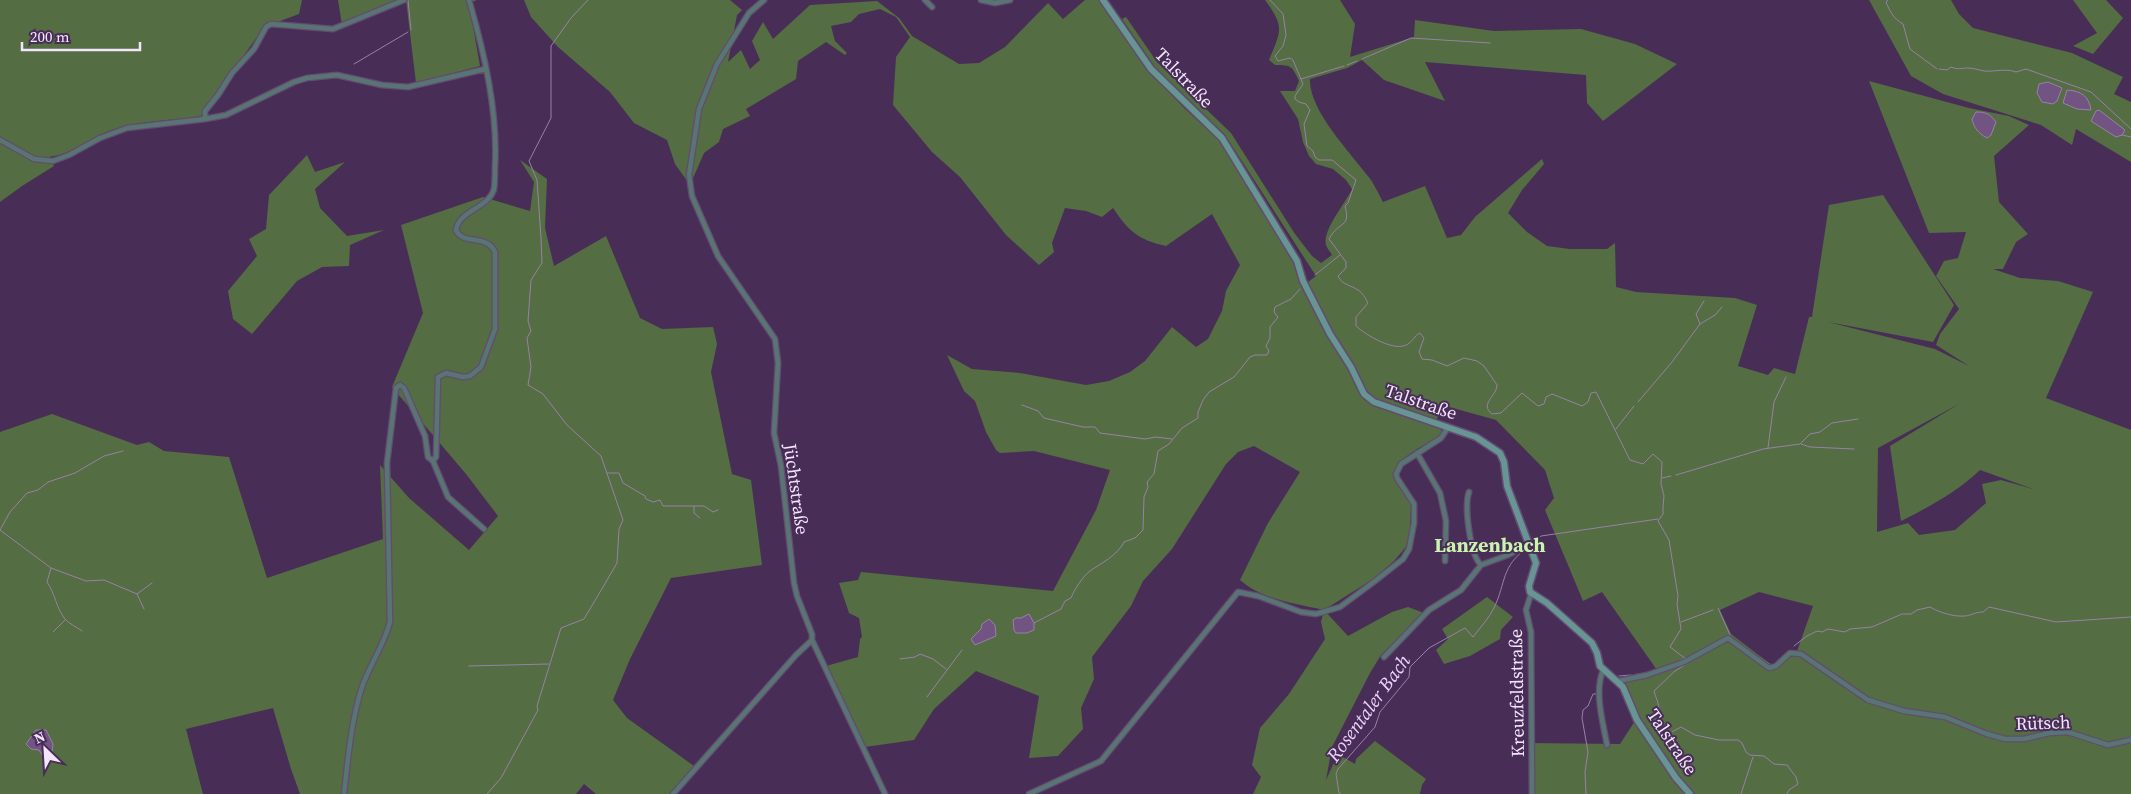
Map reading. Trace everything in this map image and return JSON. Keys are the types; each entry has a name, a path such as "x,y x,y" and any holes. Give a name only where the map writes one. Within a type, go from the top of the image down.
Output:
{"main road":[{"name":"Talstraße","path":"1103,0 1151,69 1222,138 1297,261 1304,281 1330,334 1351,367 1364,394 1374,402 1484,441 1502,456 1507,486 1536,563 1529,586 1531,594"},
{"path":"1531,594 1546,603 1592,643 1603,670"},
{"name":"Talstraße","path":"1603,670 1623,686 1637,720 1676,778 1690,794"}],"street":[{"path":"205,119 205,111 232,73 251,53 266,27 271,24 333,29 404,0"},
{"path":"432,461 436,457 438,377 446,373 463,377 470,376 477,371 495,329 495,252 487,242 461,236 456,230 462,219 490,196 494,188 495,134 485,69 469,0"},
{"name":"Jüchtstraße","path":"764,0 749,14 717,64 699,109 689,175 692,196 718,256 775,339 778,363 774,433 781,465 797,596 812,634 812,640 885,794"},
{"path":"925,0 932,7"},
{"path":"981,0 996,3 1010,0"},
{"path":"0,140 34,159 53,160 69,155 106,135 128,128 205,119 226,114 294,82 307,78 338,75 399,88 408,88 485,69"},
{"path":"344,794 356,714 363,686 390,622 386,463 395,390 399,385 404,388 425,436 428,457 432,461 448,497 484,529"},
{"path":"1028,794 1101,761 1238,592 1258,596 1302,612 1316,614 1332,611 1343,606 1395,566 1403,559 1409,549 1414,524 1414,504 1396,474 1401,464 1442,438 1447,428"},
{"path":"1417,453 1440,493 1446,520 1444,561"},
{"path":"1470,492 1466,501 1469,522 1475,555 1481,565"},
{"path":"1384,657 1429,610 1461,590 1481,565 1508,555 1529,544"},
{"name":"Kreuzfeldstraße","path":"1531,594 1526,610 1531,632 1532,794"},
{"name":"Rütsch","path":"1619,681 1647,675 1684,662 1728,638 1770,668 1776,666 1790,653 1801,654 1868,700 1904,711 1945,717 1987,734 2005,738 2024,739 2049,733 2068,732 2108,745 2131,740"},
{"path":"673,794 796,655 812,640"},
{"path":"1603,670 1600,678 1600,706 1607,745"}],"green space":[{"path":"0,0 302,0 299,14 264,27 201,116 145,122 123,127 103,134 60,155 40,157 51,161 54,166 0,202"},
{"path":"338,0 405,0 342,25"},
{"path":"406,0 477,0 469,3 480,66 416,83"},
{"path":"524,0 730,0 742,10 737,15 728,62 741,50 750,69 760,60 752,41 763,22 773,39 810,5 877,1 899,18 912,36 959,64 979,63 1005,47 1048,3 1063,19 1085,0 1099,0 1146,68 1184,108 1219,140 1294,259 1304,285 1316,276 1225,135 1155,67 1122,19 1126,17 1157,62 1231,133 1295,234 1312,256 1321,263 1332,255 1326,245 1328,232 1352,189 1346,180 1333,169 1316,164 1309,156 1303,142 1298,119 1280,91 1295,91 1299,81 1291,67 1275,65 1269,60 1279,29 1276,17 1265,0 1340,0 1355,24 1350,57 1414,37 1415,20 1494,31 1581,29 1635,44 1677,64 1603,121 1587,103 1586,75 1425,62 1445,101 1384,80 1362,60 1347,68 1310,79 1311,91 1331,130 1369,178 1383,202 1425,186 1447,238 1461,235 1475,217 1542,159 1544,164 1522,190 1508,213 1527,232 1547,246 1570,249 1607,249 1615,243 1616,287 1636,292 1735,298 1757,305 1738,366 1768,375 1774,368 1795,374 1809,317 1812,317 1829,205 1883,195 1954,305 1933,342 1828,322 1935,349 1969,366 1936,345 1940,334 1959,309 1936,276 1944,261 1958,258 1966,232 1929,233 1869,81 1969,108 2009,116 2029,125 1994,156 1999,202 2028,234 2016,242 2003,269 1993,269 2020,278 2058,281 2093,292 2046,398 2131,430 2131,794 1530,794 1529,743 1620,744 1635,721 1618,683 1657,670 1602,592 1583,601 1545,510 1554,498 1545,470 1496,420 1442,405 1436,422 1442,431 1440,436 1405,458 1395,470 1393,477 1411,504 1410,532 1406,547 1394,561 1373,579 1324,610 1268,596 1240,580 1268,523 1300,472 1254,446 1238,452 1226,464 1172,549 1143,581 1131,606 1092,657 1094,679 1081,708 1083,729 1058,756 1029,758 1039,696 976,671 934,709 914,740 865,747 826,666 858,657 860,639 862,637 859,618 849,613 839,583 858,580 861,572 1053,591 1096,510 1110,470 1034,451 1000,453 996,450 986,432 975,401 964,391 947,355 972,369 1020,373 1086,385 1109,381 1130,372 1145,361 1172,327 1196,347 1208,339 1222,311 1226,291 1240,265 1212,214 1166,246 1135,234 1113,208 1102,217 1086,211 1065,208 1052,243 1054,252 1039,265 1006,235 960,177 932,152 893,105 896,57 910,37 896,17 880,9 859,14 851,22 831,26 835,41 847,53 845,55 826,42 798,61 796,79 746,109 750,116 723,129 719,142 704,153 690,185 675,164 667,140 634,123 610,92 558,47 531,17","holes":["1959,404 1890,446 1901,521 1932,505 1980,470 2033,489 2001,480 1982,484 1986,503 1955,530 1919,535 1908,523 1877,532 1878,448","1759,592 1813,606 1796,654 1785,660 1777,669 1731,634 1720,610"]},
{"path":"1869,0 1951,0 1959,14 1973,28 2072,53 2123,77 2114,94 2131,102 2131,162 2076,129 2072,145 2041,125 1943,94 1911,76"},
{"path":"2073,0 2106,0 2123,18 2093,54 2073,46 2097,33"},
{"path":"307,155 315,172 345,162 315,189 320,208 347,236 384,230 350,245 349,266 322,267 297,281 252,334 233,319 228,291 257,256 249,239 266,229 269,195"},
{"path":"520,160 547,179 545,228 554,266 606,236 640,318 662,329 713,327 717,344 711,372 732,474 751,480 762,565 671,578 630,659 613,700 627,718 694,766 669,794 596,794 584,784 576,794 300,794 273,708 186,729 203,794 0,794 0,432 52,414 137,445 149,442 164,451 229,457 267,578 383,539 380,465 409,498 469,550 498,516 466,474 392,387 423,313 401,225 483,197 530,211 534,182"},
{"path":"1487,597 1513,617 1501,630 1500,639 1470,656 1444,664 1436,650 1448,639 1442,629"},
{"path":"1408,607 1424,613 1381,655 1370,673 1332,747 1326,780 1338,754 1355,764 1356,759 1375,741 1426,779 1420,794 1253,794 1261,777 1252,765 1260,728 1289,694 1325,639 1321,622 1324,610 1348,636 1392,612"}],"shaded area":[{"path":"2048,82 2062,88 2057,101 2053,104 2042,102 2037,93 2039,84"},
{"path":"2067,90 2084,95 2091,110 2077,109 2063,103"},
{"path":"2099,110 2125,130 2122,135 2116,137 2091,121 2096,111"},
{"path":"1976,112 1988,114 1996,122 1991,135 1987,138 1974,125 1972,119"},
{"path":"1029,614 1034,623 1034,630 1027,633 1016,633 1013,620"},
{"path":"989,619 995,625 996,636 975,645 971,639 981,629 982,624"},
{"path":"36,730 46,730 53,744 51,761 43,756 39,750 31,749 26,744"}],"waterway":[{"path":"408,0 411,30"},
{"path":"487,794 501,778 538,710 537,706 561,628 584,619 617,563 619,529 623,520 601,456 567,425 543,394 528,385 531,367 527,338 531,331 528,321 531,280 542,263 537,180 529,161 551,118 551,46 571,18 588,0"},
{"path":"1270,0 1283,14 1286,35 1283,46 1275,56 1278,61 1290,58 1293,60 1303,84 1295,99 1306,104 1310,110 1304,124 1307,146 1319,160 1332,160 1356,180 1348,203 1345,206 1345,222 1329,239 1346,262 1346,268 1338,276 1344,283 1359,291 1368,303 1356,317 1356,326 1373,338 1388,345 1396,346 1408,344 1420,333 1424,338 1419,352 1422,359 1432,360 1447,366 1464,358 1477,361 1484,366 1497,385 1487,407 1492,414 1501,413 1522,393 1538,406 1544,404 1546,397 1552,394 1582,406 1588,402 1591,393 1596,392 1630,460 1643,464 1653,454 1662,462 1663,514 1658,521 1669,540 1681,629 1670,647 1686,659"},
{"path":"1888,0 1886,2 1891,12 1903,24 1910,49 1937,69"},
{"path":"354,64 408,32"},
{"path":"1362,59 1411,38 1490,43"},
{"path":"1347,65 1357,61"},
{"path":"1301,79 1344,66"},
{"path":"1939,69 1947,70 1951,67 2016,72 2026,69 2091,92 2131,129"},
{"path":"2122,135 2131,137"},
{"path":"1315,275 1340,255"},
{"path":"1034,623 1061,609 1065,601 1071,598 1087,573 1113,555 1124,542 1135,538 1143,530 1144,497 1148,487 1147,482 1154,474 1158,451 1169,444 1182,428 1198,418 1198,412 1203,400 1209,392 1234,377 1250,357 1267,355 1269,351 1266,346 1270,338 1270,327 1278,317 1274,312 1275,307 1291,299 1300,289"},
{"path":"1700,324 1696,314 1704,301"},
{"path":"1638,402 1672,362 1700,324 1715,315 1722,307"},
{"path":"1768,448 1774,402 1786,377"},
{"path":"1022,405 1038,411 1044,418 1083,427 1095,427 1100,433 1145,439 1156,437 1172,439"},
{"path":"1616,429 1634,406"},
{"path":"1676,475 1763,449 1800,444 1810,434 1820,432 1832,423 1858,419"},
{"path":"1801,444 1810,447 1854,449"},
{"path":"123,451 104,456 75,473 48,482 38,490 27,493 10,512 0,530 51,568 86,581 104,580 137,594 152,583"},
{"path":"607,473 619,473 623,483 645,496 646,499 653,502 660,500 663,506 704,506 713,512 718,510"},
{"path":"1662,478 1671,476"},
{"path":"694,506 694,513 700,518"},
{"name":"Rosentaler Bach","path":"1532,544 1541,536 1658,519"},
{"name":"Rosentaler Bach","path":"1341,794 1339,793 1336,774 1338,769 1375,727 1380,712 1409,677 1410,667 1429,648 1465,628 1473,637 1494,608 1508,568 1527,548"},
{"path":"51,568 47,582 62,615 67,621 82,631"},
{"path":"137,594 144,609"},
{"path":"1794,646 1817,631 1822,632 1828,629 1845,632 1850,629 1872,627 1902,614 1911,614 1917,610 1930,607 1946,614 1960,616 1983,612 1989,607 2056,622 2131,617"},
{"path":"1718,608 1730,635"},
{"path":"1681,622 1713,610"},
{"path":"53,632 65,620"},
{"path":"927,697 962,650"},
{"path":"1751,652 1773,665"},
{"path":"900,659 915,657 920,654 933,659 946,669"},
{"path":"1670,665 1685,658"},
{"path":"1688,663 1675,671 1654,691 1662,726 1670,733 1681,727 1695,735 1719,740 1738,740 1750,755 1764,756 1774,764 1787,765 1796,777 1798,784 1789,790 1787,794"},
{"path":"469,666 549,664"},
{"path":"1637,674 1646,673"},
{"path":"1619,676 1631,675"},
{"path":"1586,794 1585,772 1588,752 1582,718 1583,710 1588,706 1593,694 1597,694"},
{"path":"1741,794 1753,757"}],"district":[{"name":"Lanzenbach","path":"1490,545"}]}
